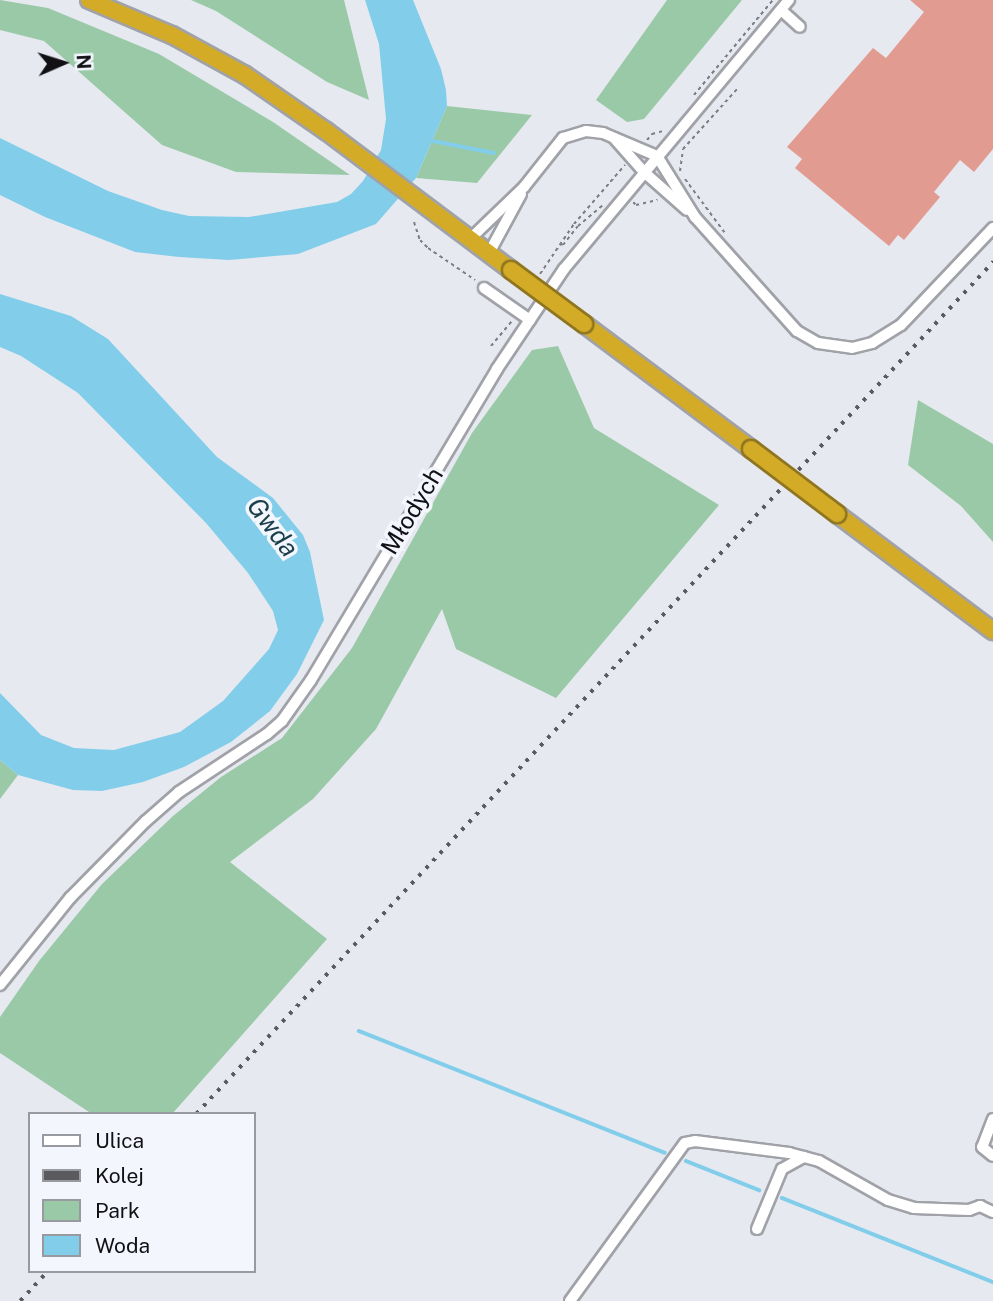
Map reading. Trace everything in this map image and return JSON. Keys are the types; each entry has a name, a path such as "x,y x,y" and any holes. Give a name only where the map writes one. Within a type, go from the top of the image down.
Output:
{"highway":[{"path":"89,0 201,50 245,75 326,131 993,631"}],"street":[{"name":"Młodych","path":"0,985 70,898 146,821 179,792 267,734 282,721 311,680 464,424 530,320 579,251 789,0"},
{"path":"781,10 800,27"},
{"path":"470,239 524,187 563,138 586,131 612,136 657,156 695,217"},
{"path":"612,136 644,172 695,217 782,317 806,337 835,347 872,343 901,325 993,228"},
{"path":"489,253 524,187"},
{"path":"484,288 530,320"},
{"path":"993,1119 982,1147 993,1156"},
{"path":"570,1301 685,1143 695,1141 756,1148 819,1161 888,1200 914,1208 968,1210 980,1206 993,1212"},
{"path":"757,1229 782,1169 804,1157"}],"path":[{"path":"727,235 679,170 683,149 737,89"},
{"path":"414,222 420,240 428,248 461,268 484,288"}],"green space":[{"path":"0,0 48,8 159,54 273,122 350,175 236,172 162,145 44,41 0,30"},
{"path":"191,0 344,0 369,100 327,82 216,11"},
{"path":"667,0 742,0 644,119 627,122 596,100"},
{"path":"447,106 532,115 477,183 416,178"},
{"path":"558,346 594,428 719,505 556,698 456,649 442,609 376,729 313,799 230,862 327,939 174,1112 89,1112 0,1053 0,1017 39,961 102,884 173,816 221,777 282,738 352,648 472,433 532,350"},
{"path":"918,400 993,444 993,542 961,506 908,465"},
{"path":"0,760 18,775 0,799"}],"water":[{"path":"365,0 413,0 441,69 447,106 416,178 376,224 298,254 229,260 179,257 135,252 45,217 0,195 0,138 108,191 162,210 189,216 249,217 337,202 351,194 363,181 381,150 386,119 379,44"},
{"name":"Gwda","path":"0,294 71,316 108,339 217,457 273,498 303,535 310,552 324,620 297,674 270,711 231,742 184,767 143,782 102,791 73,790 18,775 0,760 0,693 41,735 74,748 114,750 180,732 223,701 269,649 278,630 273,611 248,573 206,523 78,393 21,356 0,347"}],"building":[{"path":"910,0 993,0 993,149 974,172 960,160 934,192 940,197 904,240 898,235 889,246 795,168 802,159 787,147 873,48 886,58 924,12"}],"waterway":[{"path":"433,141 494,153"},
{"path":"359,1031 665,1153"},
{"path":"686,1161 759,1190"},
{"path":"782,1198 993,1282"}],"railway":[{"path":"198,1112 993,262"},
{"path":"20,1301 46,1273"}]}
